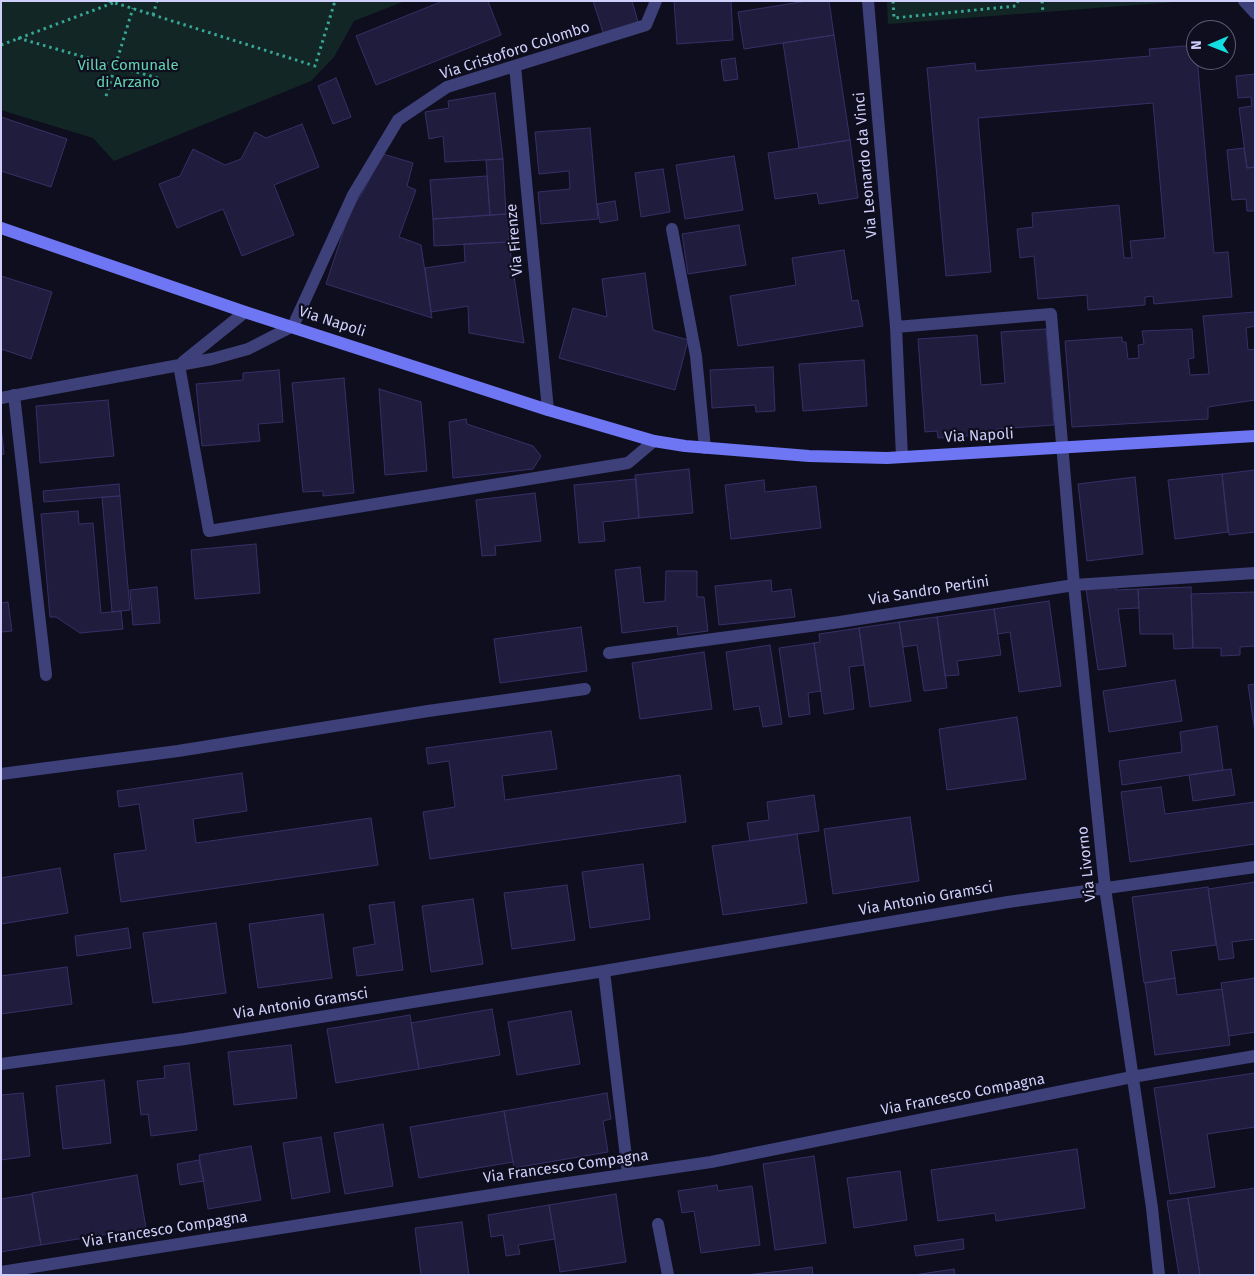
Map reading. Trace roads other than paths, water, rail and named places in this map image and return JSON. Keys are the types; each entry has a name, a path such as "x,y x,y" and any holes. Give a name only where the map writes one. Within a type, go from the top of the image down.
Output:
{"main road":[{"name":"Via Napoli","path":"1,228 245,312 548,410 654,441 705,448 810,456 902,457 1255,436"}],"street":[{"name":"Via Cristoforo Colombo","path":"293,326 352,194 398,120 448,87 646,25 656,1"},
{"name":"Via Leonardo da Vinci","path":"868,1 896,327 902,457"},
{"path":"1244,1 1255,13"},
{"name":"Via Firenze","path":"515,66 548,410"},
{"path":"672,229 696,356 705,448"},
{"path":"179,365 245,312"},
{"path":"896,327 1051,314 1062,448"},
{"path":"46,675 8,397 212,359 248,348 293,326"},
{"path":"179,365 208,531 628,463 654,441"},
{"name":"Via Livorno","path":"1062,448 1105,888 1152,1208 1159,1275"},
{"name":"Via Sandro Pertini","path":"609,653 840,622 1074,585 1255,573"},
{"path":"1,774 178,751 428,711 584,689"},
{"name":"Via Antonio Gramsci","path":"1,1064 185,1039 604,971 998,904 1255,867"},
{"path":"604,971 628,1174"},
{"name":"Via Francesco Compagna","path":"1,1272 712,1162 1132,1077 1255,1056"},
{"path":"658,1224 668,1275"}],"park label":[{"name":"Villa Comunale di Arzano","path":"128,74"}]}
